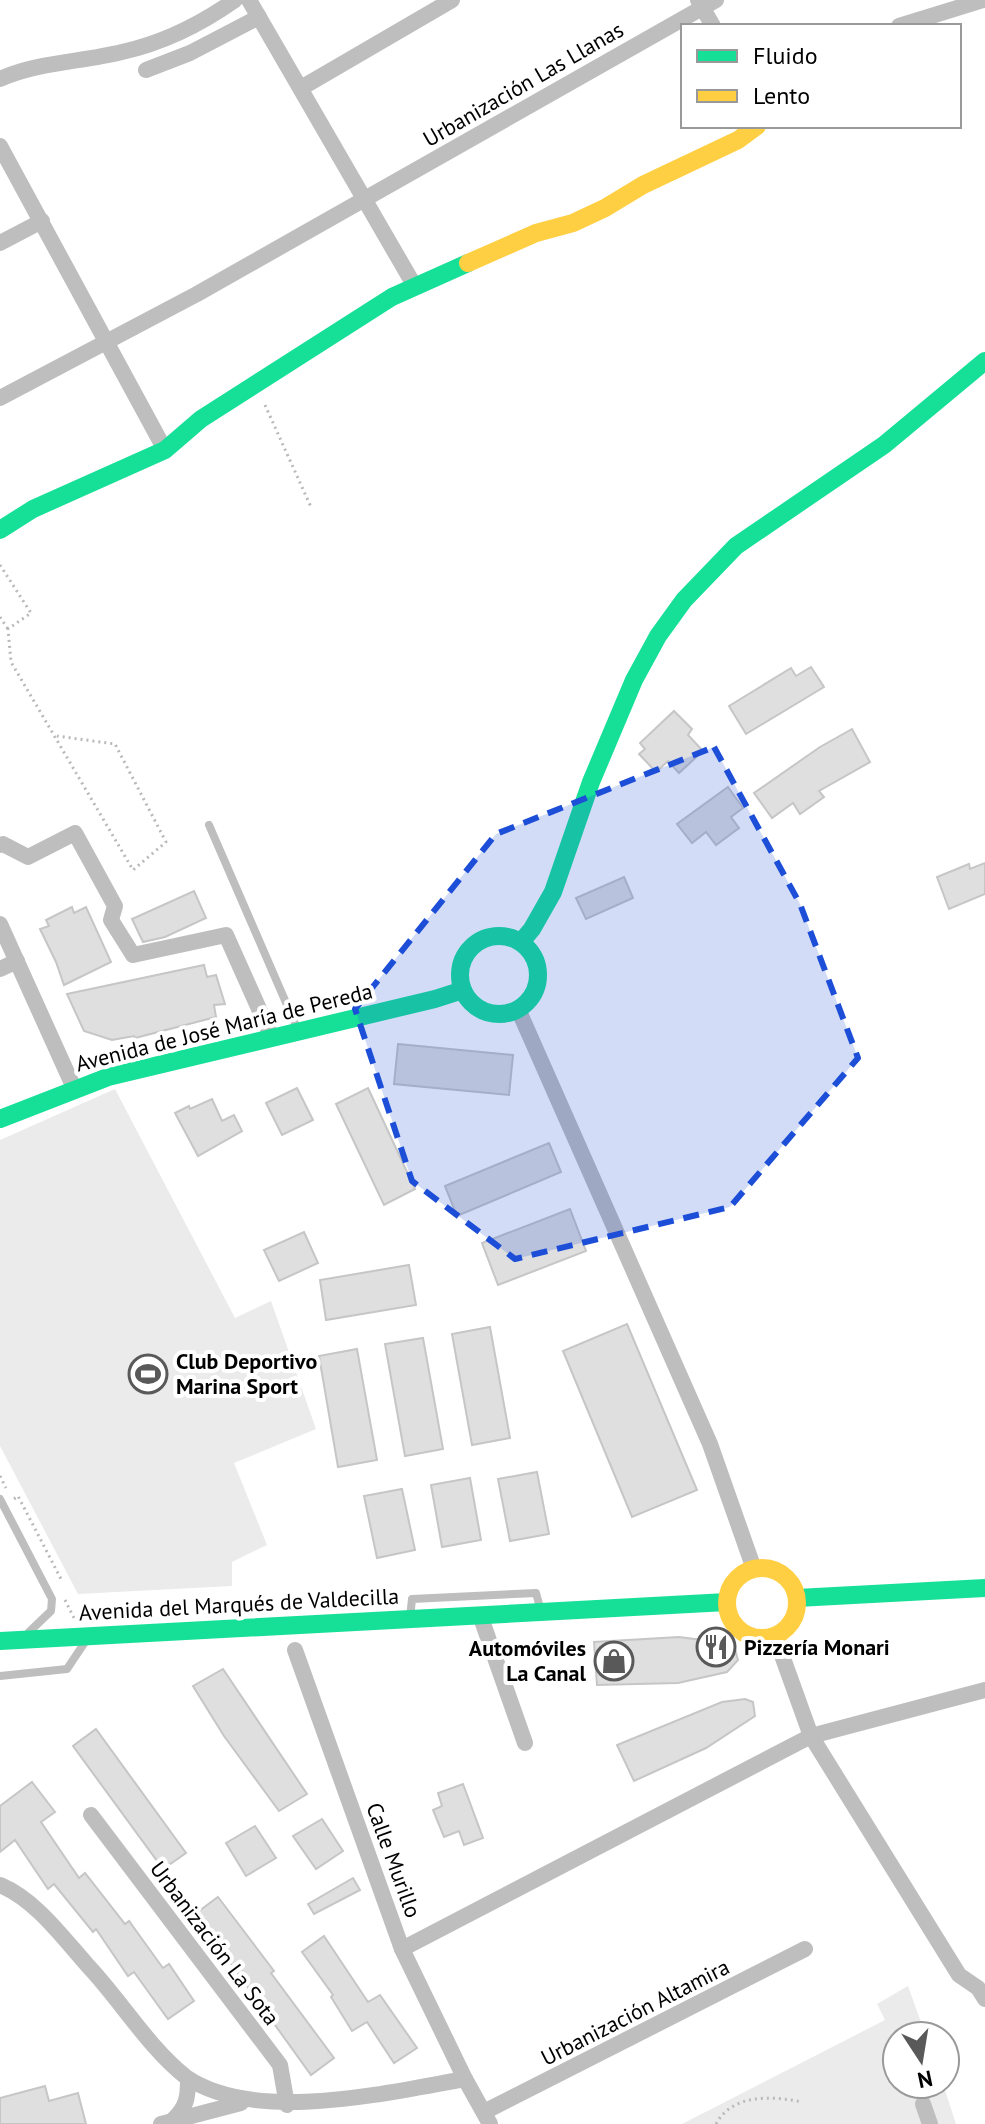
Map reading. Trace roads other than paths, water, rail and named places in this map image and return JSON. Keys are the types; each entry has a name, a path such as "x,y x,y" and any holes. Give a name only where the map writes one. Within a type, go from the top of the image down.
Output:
{"street":[{"path":"0,79 45,66 123,52 158,41 210,18 235,0"},
{"path":"249,0 414,285"},
{"path":"301,88 452,0"},
{"path":"905,24 983,0"},
{"name":"Urbanización Las Llanas","path":"0,398 366,199 706,3 712,24"},
{"path":"146,70 190,53 259,17"},
{"path":"0,530 33,509 165,450 201,419 414,285 536,233 573,223 643,185 738,140 754,128"},
{"path":"0,146 165,450"},
{"path":"0,243 42,221"},
{"path":"521,942 553,892 591,782 634,680 658,636 684,600 736,546 884,445 985,361"},
{"path":"0,845 28,857 75,833 115,906 111,920 133,955 226,935 272,1038"},
{"path":"0,924 74,1088"},
{"path":"498,935 521,942 531,951 537,963 539,976 536,990 518,1009 492,1013 480,1009 463,990 461,965 474,944 498,935"},
{"path":"0,969 17,961"},
{"name":"Avenida de José María de Pereda","path":"0,1119 74,1088 157,1064 463,990"},
{"path":"518,1009 710,1444 754,1569"},
{"path":"754,1569 777,1571 786,1577 797,1598 793,1621 775,1636 752,1637 742,1632 728,1614 727,1602 735,1581 754,1569"},
{"path":"797,1598 985,1588"},
{"name":"Avenida del Marqués de Valdecilla","path":"0,1641 727,1602"},
{"path":"480,1615 525,1743"},
{"path":"775,1636 811,1736 959,1975 978,1988 985,1999"},
{"name":"Calle Murillo","path":"295,1650 402,1949 487,2118"},
{"path":"402,1949 811,1736 985,1690"},
{"name":"Urbanización La Sota","path":"91,1815 280,2065 287,2105"},
{"path":"0,1885 15,1891 44,1918 188,2079 241,2103"},
{"name":"Urbanización Altamira","path":"487,2118 805,1949"},
{"path":"167,2122 185,2108 188,2079"},
{"path":"167,2122 241,2103 287,2105 347,2100 465,2079"},
{"path":"923,2104 930,2124"}],"lane":[{"path":"209,825 299,1032"},
{"path":"0,1499 52,1599 51,1611 20,1640"},
{"path":"410,1619 412,1599 536,1593 541,1612"},
{"path":"0,1676 67,1669 89,1635"}],"place":[{"name":"Club Deportivo Marina Sport","path":"148,1374"},
{"name":"Pizzería Monari","path":"716,1647"},
{"name":"Automóviles La Canal","path":"614,1661"}]}
